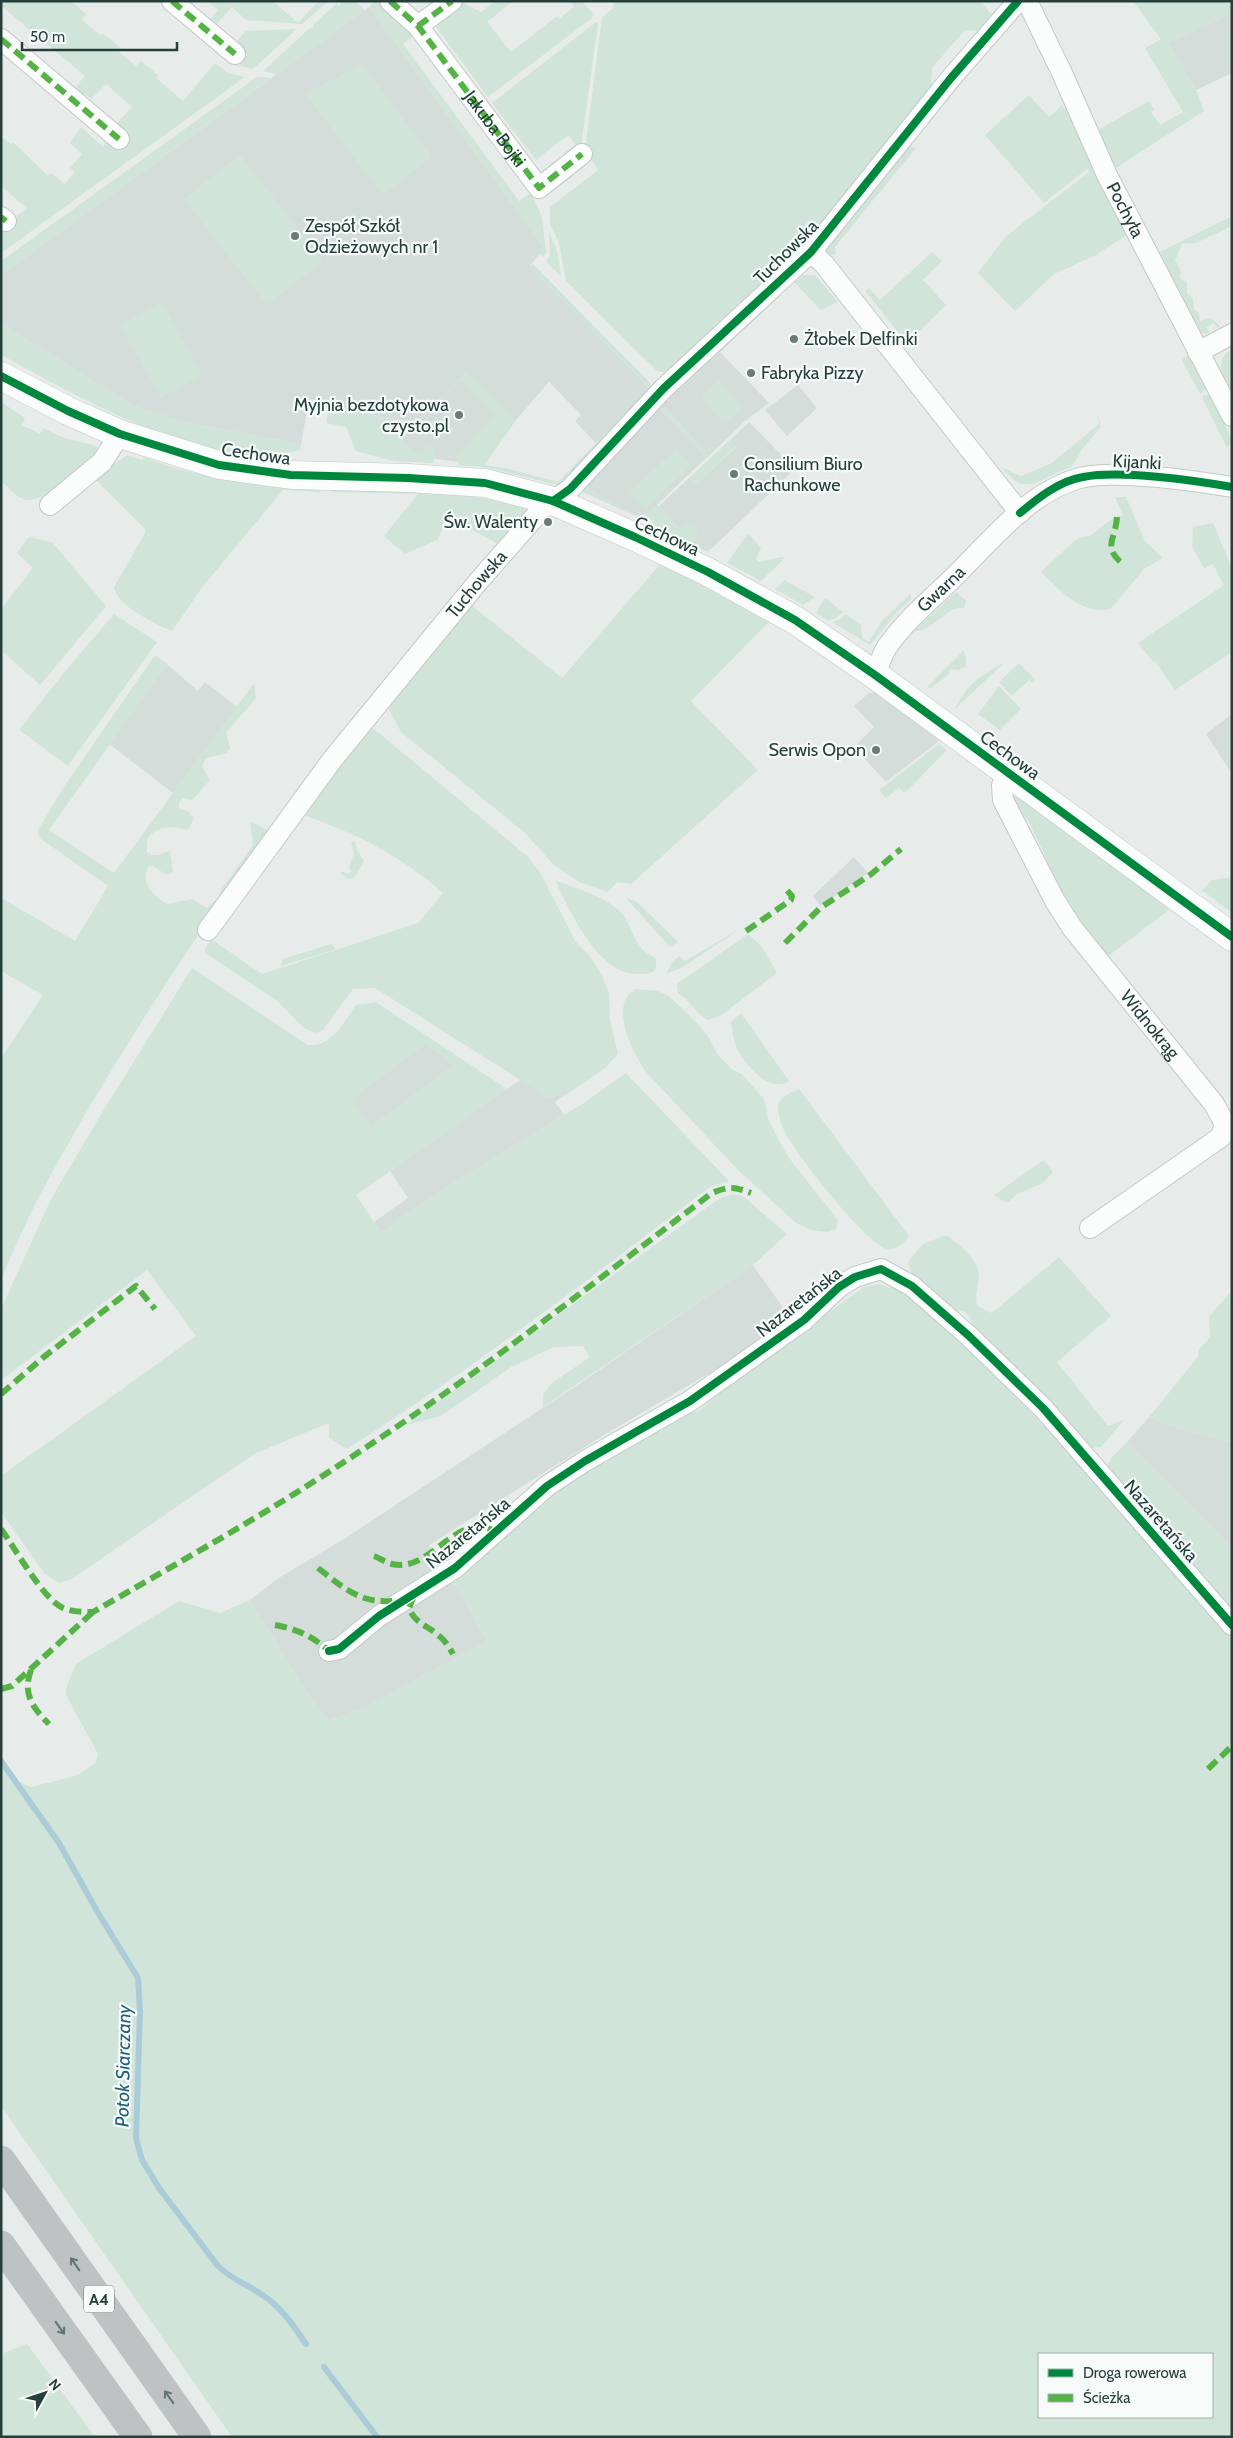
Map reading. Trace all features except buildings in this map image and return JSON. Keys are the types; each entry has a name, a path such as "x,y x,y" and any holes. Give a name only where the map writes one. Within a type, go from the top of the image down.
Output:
{"highway":[{"name":"A4","path":"1,2160 197,2437"},
{"path":"1,2245 138,2437"}],"street":[{"path":"172,1 235,54"},
{"name":"Jakuba Bojki","path":"390,1 418,26 539,188 582,154"},
{"path":"418,26 452,1"},
{"name":"Tuchowska","path":"208,930 332,760 477,584 541,510 570,489 664,388 811,252 946,85 1018,1"},
{"name":"Pochyła","path":"1027,1 1062,72 1107,175 1232,416"},
{"path":"1,39 119,139"},
{"path":"811,252 824,264 1020,513"},
{"path":"1198,352 1232,334"},
{"name":"Cechowa","path":"1,376 68,411 120,434 219,465 291,475 408,478 485,483 553,501 708,572 795,620 875,675 1232,937"},
{"path":"50,505 102,462 120,434"},
{"name":"Kijanki","path":"1020,513 1055,488 1083,477 1115,475 1202,482 1232,487"},
{"name":"Gwarna","path":"875,675 886,648 907,622 1020,513"},
{"name":"Widnokrąg","path":"1010,773 1002,785 1003,800 1064,916 1214,1104 1225,1124 1221,1137 1090,1228"},
{"name":"Nazaretańska","path":"328,1651 339,1649 379,1616 455,1568 547,1486 585,1461 690,1401 804,1320 838,1287 855,1277 881,1269 912,1286 969,1336 1043,1408 1232,1625"}],"shaded area":[{"name":"Zespół Szkół Odzieżowych nr 1","path":"369,7 544,248 530,266 650,389 596,443 575,421 581,415 549,382 516,420 484,465 418,457 399,439 415,422 329,408 308,406 301,444 184,422 132,405 1,323 1,275"},
{"path":"1232,13 1232,73 1196,90 1168,43"},
{"path":"718,350 769,403 746,420 709,456 663,405 678,387"},
{"path":"798,385 817,408 787,436 765,410"},
{"path":"660,408 706,458 642,519 586,488 587,483"},
{"path":"749,422 795,469 708,552 688,543 696,538 679,528 659,506 689,478 695,485 737,446 731,439"},
{"path":"167,664 198,691 205,682 237,707 173,793 109,744"},
{"path":"876,692 938,738 939,741 886,782 854,747 874,727 854,706 869,693"},
{"path":"1232,714 1232,774 1206,734"},
{"path":"854,857 868,873 820,906 813,896"},
{"path":"426,1043 454,1065 371,1127 350,1100"},
{"path":"521,1079 547,1097 553,1098 565,1088 568,1092 555,1102 564,1115 429,1198 381,1233 374,1222 408,1198 390,1171"},
{"path":"753,1265 791,1319 713,1371 604,1435 429,1545 453,1580 487,1641 364,1708 328,1721 302,1685 250,1600 277,1579 344,1539 573,1388"},
{"path":"1149,1417 1178,1428 1232,1442 1232,1548 1127,1442"}],"green space":[{"path":"1,1 71,1 86,14 82,20 100,35 102,33 121,48 118,51 136,66 141,61 158,75 156,78 183,101 215,63 228,73 245,77 1,253 1,230 27,208 1,186 1,136 11,144 13,142 48,176 51,173 65,184 75,172 70,168 82,154 70,143 81,127 103,147 118,122 132,107 106,84 92,98 73,90 85,76 1,6"},
{"path":"208,1 273,1 298,23 318,1 329,1 302,24 246,20 232,7 214,27 208,22 218,10"},
{"path":"340,1 355,1 365,10 277,74 263,71 311,27 312,29 314,24 338,2 339,6"},
{"path":"374,1 377,1 414,35 403,44 519,201 531,193 542,217 546,253 543,257 540,254 544,248 369,7"},
{"path":"495,1 513,1 487,22 511,52 557,16 559,19 574,7 570,1 582,1 593,14 592,18 488,97 436,27 442,17 462,2 481,12"},
{"path":"614,1 981,1 991,14 979,31 965,30 932,68 931,87 899,130 801,248 668,373 657,371 566,281 559,243 550,224 550,207 598,170 585,150 602,17 613,8"},
{"path":"1133,1 1232,1 1232,13 1168,43 1196,90 1204,111 1116,168 1098,130 1149,101 1154,110 1151,112 1160,125 1183,112 1145,48 1161,39"},
{"path":"596,22 598,24 581,146 577,147 568,135 536,160 492,103"},
{"path":"297,29 253,69 232,64 236,42 246,31"},
{"path":"362,64 432,157 383,195 305,94"},
{"path":"257,77 271,78 1,275 1,261"},
{"path":"1029,95 1049,117 1062,105 1064,109 1068,106 1128,234 1096,255 1054,274 1015,311 978,273 1006,236 1089,172 1087,169 1044,203 985,135"},
{"path":"908,146 916,148 835,247 836,254 828,255 826,247"},
{"path":"240,155 323,261 267,305 184,199"},
{"path":"1232,216 1232,226 1196,243 1182,244 1175,260 1181,271 1180,278 1187,283 1187,293 1193,298 1194,310 1199,313 1200,321 1211,318 1220,326 1217,328 1214,323 1207,327 1209,332 1205,334 1198,330 1160,252"},
{"path":"549,232 557,251 561,276 546,262 550,256"},
{"path":"932,252 942,261 923,280 946,305 907,343 865,291 869,288 880,300"},
{"path":"533,264 650,383 652,391 635,407 633,406 650,389 530,267"},
{"path":"804,275 815,275 838,302 821,310 794,282"},
{"path":"1147,276 1150,276 1206,389 1200,394 1182,360 1188,355"},
{"path":"781,293 781,295 680,390 678,384"},
{"path":"162,302 202,375 161,398 120,325"},
{"path":"1,323 132,405 184,422 301,444 300,450 263,454 224,450 185,441 145,427 106,410 1,355"},
{"path":"1232,348 1232,395 1225,382 1221,364 1222,358"},
{"path":"466,372 516,420 484,465 506,468 558,482 621,417 622,420 559,485 483,467 459,465 456,461 458,454 496,414 460,380 402,439 417,454 421,453 428,446 434,447 436,457 432,463 393,461 356,451 346,427 326,423 329,408 416,422"},
{"path":"718,380 743,407 726,422 723,422 702,399 702,395"},
{"path":"1209,394 1232,439 1232,443 1227,448 1202,397"},
{"path":"664,398 669,399 663,405 709,456 706,458 660,408 587,483 586,488 642,519 657,504 679,528 688,522 696,525 699,533 697,538 688,543 651,524 653,520 646,517 644,520 581,491 584,483"},
{"path":"1,402 25,418 22,425 40,434 43,428 64,438 93,445 102,450 53,490 32,500 20,498 1,481"},
{"path":"1097,411 1101,427 1083,448 1072,466 1033,484 1021,484 1015,481 1001,467 1021,476 1052,463 1099,424"},
{"path":"731,439 737,445 695,485 689,478"},
{"path":"676,449 691,466 645,509 629,492"},
{"path":"127,455 142,460 144,457 165,465 207,476 273,486 317,489 321,492 283,490 201,589 172,631 138,614 122,601 114,587 145,533 145,529 94,478"},
{"path":"335,489 459,495 532,507 500,545 449,517 437,540 405,554 384,536 418,494 332,492"},
{"path":"1115,497 1126,497 1145,541 1163,558 1144,569 1111,609 1100,610 1081,605 1072,600 1041,572 1073,542 1081,537 1090,536 1113,518 1123,515"},
{"path":"1213,523 1232,568 1232,652 1175,690 1155,661 1153,662 1138,643 1224,585 1213,564 1204,568 1192,546 1193,527"},
{"path":"748,533 761,548 756,559 759,562 785,558 761,581 727,563"},
{"path":"29,537 52,542 106,606 40,685 3,652 1,639 1,609 33,568 17,553"},
{"path":"661,563 721,592 771,620 691,701 758,770 631,884 617,882 608,892 579,882 553,864 525,833 401,732 389,710 390,704 470,604 562,678"},
{"path":"784,580 815,597 803,605 775,589"},
{"path":"956,592 966,601 964,608 953,609 929,627 914,631"},
{"path":"910,594 911,599 897,612 870,645 832,622 841,619 846,614 861,625 862,638 869,642 882,621"},
{"path":"825,598 843,612 838,617 828,621 816,613"},
{"path":"114,614 157,642 68,766 19,730"},
{"path":"964,650 965,667 959,670 951,669 948,675 929,689 927,687"},
{"path":"155,655 167,664 49,830 114,873 254,683 256,698 226,733 230,748 227,753 206,758 202,766 210,780 191,800 183,798 179,802 179,809 188,811 194,818 190,827 186,830 175,827 160,829 147,839 147,852 150,854 156,855 170,851 173,872 167,875 149,866 146,878 149,888 167,904 192,899 207,908 218,898 221,890 253,845 250,821 269,831 121,1054 67,1146 36,1204 1,1279 1,1058 43,995 1,971 1,903 3,899 75,941 108,886 41,839 37,832 63,788"},
{"path":"1004,663 955,709 975,681"},
{"path":"1019,663 1035,679 1032,683 1029,680 1012,696 999,682"},
{"path":"999,686 1021,709 1000,730 978,714"},
{"path":"369,727 374,729 527,856 540,872 575,941 590,956 602,976 609,993 610,1019 618,1054 605,1068 563,1097 562,1095 567,1092 565,1088 553,1098 547,1097 375,988 353,989 323,1030 315,1033 304,1028 277,1001 205,953 205,949 211,939 262,974 418,923 443,893 410,867 376,846 340,829 301,814"},
{"path":"939,744 947,750 905,793 899,788 886,798 879,790"},
{"path":"1015,794 1197,925 1195,928 1170,909 1106,958 1179,1051 1199,1060 1178,1052 1084,933 1047,867 1047,860 1028,820 1017,809 1013,801"},
{"path":"355,841 357,850 364,861 354,878 348,879 340,873 342,871 347,874 351,872 349,867 354,854 351,842"},
{"path":"1232,877 1232,913 1202,890 1212,880"},
{"path":"555,880 602,899 618,909 624,916 640,946 656,959 656,969 645,974 624,972 598,953 568,908"},
{"path":"626,898 637,902 678,942 670,947"},
{"path":"743,927 683,967 666,974 673,961 680,956 685,961"},
{"path":"748,934 762,947 777,973 720,1016 708,1020 678,993 677,984"},
{"path":"331,944 336,949 281,966 283,959"},
{"path":"192,968 308,1045 316,1045 330,1038 356,1005 376,1002 507,1089 356,1195 381,1233 429,1198 584,1103 626,1073 729,1181 710,1187 486,1355 347,1449 329,1438 329,1423 254,1454 70,1580 59,1583 44,1573 1,1512 1,1476 196,1336 147,1270 1,1380 1,1309 51,1199","holes":["426,1043 453,1065 371,1127 351,1100"]},
{"path":"635,989 657,991 669,996 697,1023 709,1038 718,1055 733,1070 742,1074 764,1099 769,1121 780,1143 792,1162 838,1220 836,1229 828,1232 811,1230 796,1223 739,1171 647,1073 635,1055 623,1018 627,996"},
{"path":"741,1013 789,1081 782,1084 774,1084 766,1081 752,1069 741,1055 735,1043 731,1022"},
{"path":"799,1089 909,1236 900,1246 894,1249 887,1249 877,1244 864,1232 833,1198 792,1145 781,1124 778,1105 784,1097"},
{"path":"1044,1160 1053,1172 1043,1183 1017,1194 1009,1202 1005,1202 994,1195"},
{"path":"733,1194 744,1197 787,1234 753,1265 543,1407 543,1394 552,1383 590,1357 583,1346 554,1347 511,1367 441,1416 406,1425 720,1198"},
{"path":"946,1235 967,1252 976,1264 979,1275 976,1297 977,1306 992,1313 1059,1257 1111,1316 1057,1362 1108,1426 1124,1420 1101,1447 1088,1448 974,1332 970,1317 963,1311 949,1310 912,1274 908,1264 923,1244"},
{"path":"878,1284 907,1292 957,1335 1071,1454 1232,1629 1232,2437 232,2437 1,2106 1,1761 16,1780 31,1787 78,1775 96,1762 98,1754 66,1695 67,1685 76,1664 179,1601 220,1613 250,1600 302,1685 328,1721 364,1708 487,1641 453,1580 553,1491 685,1413 698,1411 751,1368 864,1287"},
{"path":"1232,1290 1232,1442 1178,1428 1149,1417 1198,1357 1199,1350 1210,1337 1209,1317"},
{"path":"1127,1442 1232,1548 1232,1616 1107,1470 1111,1458"},
{"path":"27,2344 95,2437 1,2437 1,2351 3,2353"}],"waterway":[{"name":"Potok Siarczany","path":"1,1761 59,1843 97,1911 138,1978 140,2011 136,2138 142,2160 159,2188 218,2266 230,2276 262,2294 274,2304 289,2320 306,2344"},
{"name":"Potok Siarczany","path":"324,2367 377,2437"}],"marked path":[{"path":"172,1 235,54"},
{"path":"390,1 418,26 539,188 582,154"},
{"path":"418,26 452,1"},
{"path":"1,39 119,139"},
{"path":"1,217 6,221"},
{"path":"1117,517 1111,548 1117,559 1124,565"},
{"path":"785,943 820,908 870,875 901,849"},
{"path":"746,931 791,900 792,896 785,888"},
{"path":"1,1529 38,1584 55,1603 70,1610 93,1612 261,1514 404,1422 538,1325 712,1193 731,1188 751,1193"},
{"path":"1,1394 45,1356 136,1286 155,1309"},
{"path":"374,1556 390,1563 405,1565 427,1555 469,1528 483,1527 496,1531"},
{"path":"318,1568 346,1589 365,1598 386,1601 399,1600"},
{"path":"414,1596 409,1608 415,1618 443,1639 453,1654"},
{"path":"1,1689 12,1686 93,1612"},
{"path":"275,1625 304,1634 329,1651"},
{"path":"31,1670 28,1686 31,1700 38,1712 49,1724"},
{"path":"1208,1769 1232,1746"}],"cycle path":[{"path":"553,501 570,489 664,388 811,252 951,78 1018,1"},
{"path":"1,376 68,411 120,434 219,465 291,475 408,478 485,483 553,501 635,537 708,572 795,620 875,675 1232,937"},
{"path":"1020,513 1057,486 1074,479 1099,475 1136,475 1232,487"},
{"path":"329,1651 339,1649 379,1616 455,1568 547,1486 585,1461 690,1401 804,1320 839,1287 855,1277 881,1269 912,1286 969,1336 1043,1408 1232,1625"}],"place":[{"name":"Zespół Szkół Odzieżowych nr 1","path":"295,236"},
{"name":"Żłobek Delfinki","path":"794,339"},
{"name":"Fabryka Pizzy","path":"751,373"},
{"name":"Myjnia bezdotykowa czysto.pl","path":"459,415"},
{"name":"Consilium Biuro Rachunkowe","path":"734,474"},
{"name":"Św. Walenty","path":"548,522"},
{"name":"Serwis Opon","path":"876,750"}]}
